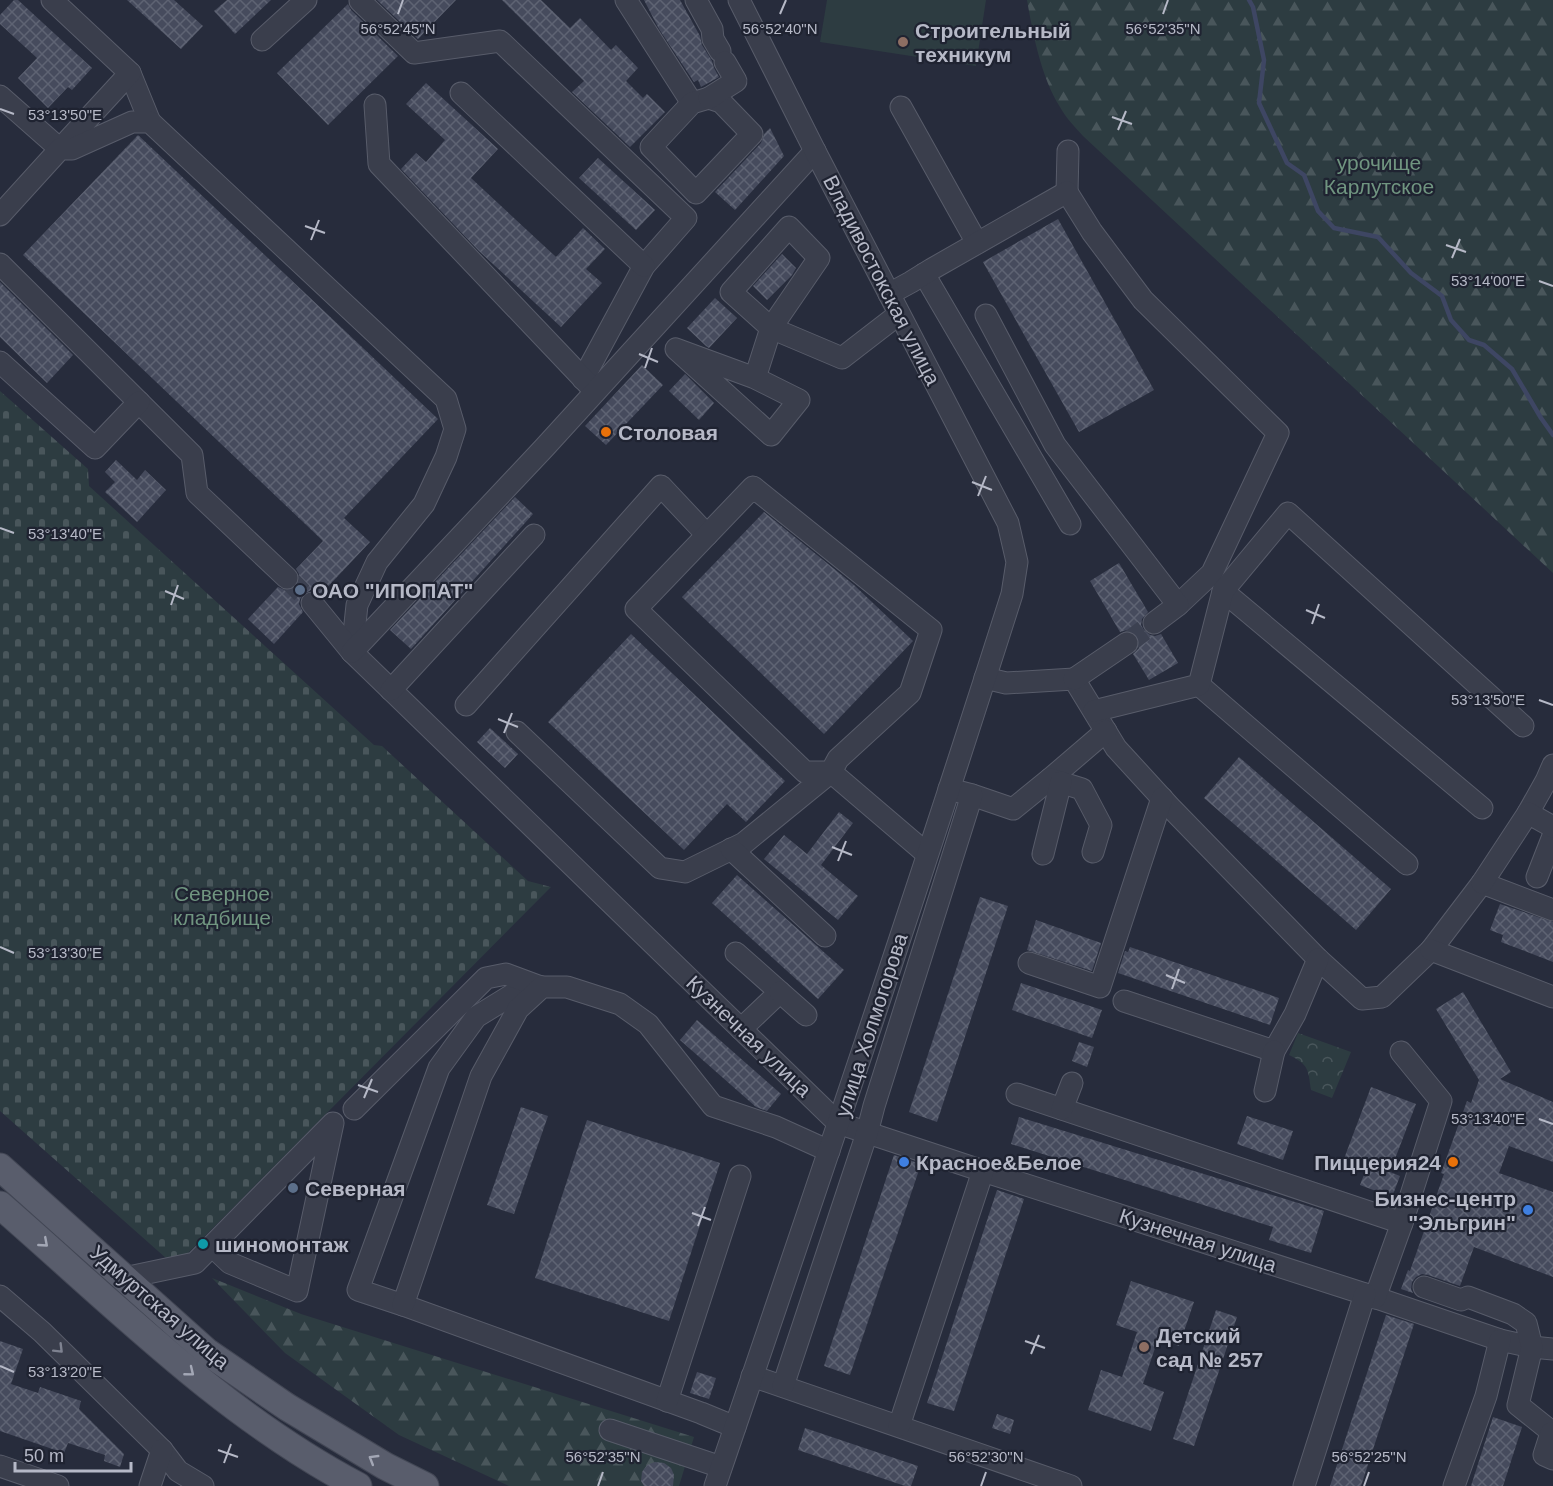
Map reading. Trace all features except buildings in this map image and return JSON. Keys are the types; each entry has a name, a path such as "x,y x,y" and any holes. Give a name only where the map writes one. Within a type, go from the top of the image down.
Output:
{"main road":[{"name":"Удмуртская улица","path":"0,1167 207,1352 288,1407 385,1466 425,1486"},
{"name":"Удмуртская улица","path":"0,1205 187,1370 243,1413 330,1471 358,1486"}],"street":[{"path":"52,0 130,73 150,122 446,399 455,429 446,457 424,504 377,562 357,605 352,652"},
{"path":"262,40 306,0"},
{"path":"626,0 700,100 736,81 713,39 712,29 696,0"},
{"name":"Владивостокская улица","path":"739,0 1008,523 1017,562"},
{"path":"360,1 414,53 500,41 686,218 644,266 590,385"},
{"path":"0,215 130,73"},
{"path":"461,93 644,266"},
{"path":"0,96 60,150 72,149 132,122 150,122"},
{"path":"375,105 379,164 590,385"},
{"path":"900,107 977,243"},
{"path":"352,652 590,385 815,151"},
{"path":"1068,151 1067,192 1092,232 1143,300 1278,433 1212,573 1178,605 1154,623"},
{"path":"889,294 1067,192"},
{"path":"755,378 771,328 819,258 789,227 731,292 771,328 842,357 899,314"},
{"path":"0,264 192,455 197,493 287,578"},
{"path":"924,274 1070,524"},
{"path":"986,315 1055,445 1178,605"},
{"path":"676,349 710,361 755,378 799,399 771,435 676,349"},
{"path":"0,362 95,448 139,402"},
{"path":"466,705 661,486 707,535"},
{"path":"517,732 660,868 685,872 744,843 831,772 838,759 910,693 931,630 753,487 636,609 805,772 831,772 927,854"},
{"path":"1198,685 1223,591 1288,513 1523,726"},
{"path":"391,690 534,535"},
{"name":"улица Холмогорова","path":"718,1477 949,789 1012,594 1017,562"},
{"path":"1223,591 1482,808"},
{"name":"Кузнечная улица","path":"312,603 352,652 838,1123 1500,1340 1542,1348"},
{"path":"985,678 1006,683 1074,679 1127,643"},
{"path":"1074,679 1116,748 1318,959 1362,999 1382,997 1431,950 1482,883 1551,777"},
{"path":"1094,711 1198,685"},
{"path":"1198,685 1407,864"},
{"path":"949,789 1013,809 1055,780 1106,731"},
{"path":"1055,780 1082,789 1101,825 1093,852"},
{"path":"1043,854 1055,780"},
{"path":"783,1386 867,1133 972,795"},
{"path":"1029,963 1100,987 1162,798"},
{"path":"1528,813 1553,827"},
{"path":"1538,877 1553,836"},
{"path":"731,849 825,936"},
{"path":"1482,883 1553,910"},
{"path":"1431,950 1553,997"},
{"path":"736,953 806,1015"},
{"path":"1265,1090 1274,1051 1295,1014 1318,959"},
{"path":"354,1108 486,978 506,974 542,987"},
{"path":"403,1305 481,1076 518,1009 542,987"},
{"path":"735,1428 667,1401 358,1290 439,1068 476,1017 514,993 542,987 567,987 620,1004 648,1024 713,1106 776,1127 829,1151"},
{"path":"741,1029 780,992"},
{"path":"1124,1001 1274,1051"},
{"path":"1304,1486 1370,1296 1402,1223 1442,1101 1401,1052"},
{"path":"1062,1109 1072,1083"},
{"path":"1017,1094 1402,1223"},
{"path":"124,1278 195,1263 333,1123 297,1291 230,1263 212,1246"},
{"path":"899,1426 983,1172"},
{"path":"667,1401 740,1176"},
{"path":"1424,1287 1461,1300 1468,1297 1513,1314 1526,1323 1542,1348 1518,1405"},
{"path":"0,1296 36,1326 162,1450 178,1471 203,1486"},
{"path":"0,1314 36,1326"},
{"path":"1454,1486 1486,1396 1500,1340"},
{"path":"752,1376 1071,1486"},
{"path":"1486,1396 1518,1405 1552,1433 1544,1455 1553,1458"},
{"path":"610,1430 718,1477"},
{"path":"150,1486 162,1450"},
{"path":"0,1466 58,1486"}],"green space":[{"path":"827,0 986,0 976,66 820,42"},
{"name":"урочище Карлутское","path":"1027,0 1553,0 1553,573 1083,136 1062,111 1053,95 1035,41"},
{"name":"Северное кладбище","path":"0,391 88,469 89,486 374,745 382,746 528,881 551,887 186,1255 167,1259 0,1111"},
{"path":"1298,1033 1351,1052 1332,1098 1311,1090 1306,1068 1289,1055"},
{"path":"212,1278 301,1314 694,1437 679,1486 509,1486 399,1435 285,1353"}],"waterway":[{"path":"1249,0 1253,7 1264,60 1259,103 1287,163 1304,175 1318,211 1334,228 1378,237 1411,273 1442,296 1451,320 1469,340 1484,345 1512,369 1553,435"}],"tunnel":[{"path":"287,578 312,603"},
{"path":"1127,643 1154,623"}],"place":[{"name":"Строительный техникум","path":"903,42"},
{"name":"Столовая","path":"606,432"},
{"name":"ОАО \"ИПОПАТ\"","path":"300,590"},
{"name":"Красное&Белое","path":"904,1162"},
{"name":"Пиццерия24","path":"1453,1162"},
{"name":"Северная","path":"293,1188"},
{"name":"Бизнес-центр \"Эльгрин\"","path":"1528,1210"},
{"name":"шиномонтаж","path":"203,1244"},
{"name":"Детский сад № 257","path":"1144,1347"}]}
